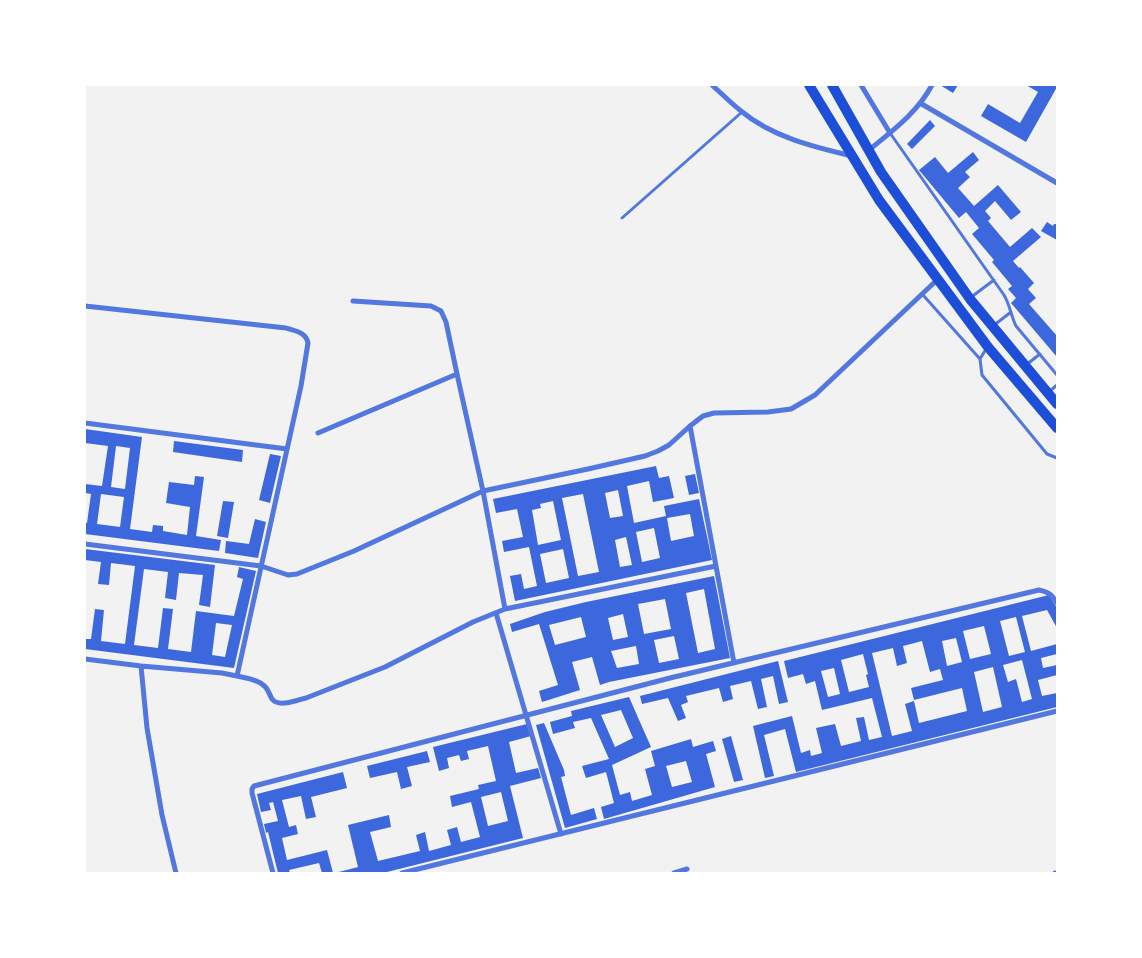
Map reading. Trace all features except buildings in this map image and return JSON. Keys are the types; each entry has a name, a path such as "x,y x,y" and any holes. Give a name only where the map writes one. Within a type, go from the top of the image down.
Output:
{"highway":[{"path":"809,85 879,200 988,347 1057,428"},
{"path":"832,85 881,172 970,299 1057,404"}],"street":[{"path":"712,85 742,112 760,124 794,141 852,156"},
{"path":"860,85 890,133"},
{"path":"869,150 916,108 931,87 924,85"},
{"path":"920,103 1057,182"},
{"path":"85,544 260,566 288,575 308,571 483,491 645,456 658,451 669,445 703,416 714,413 768,412 791,408 815,394 938,280"},
{"path":"353,301 431,306 441,311 446,322 483,491 505,610"},
{"path":"85,306 286,328 300,332 307,338 308,343 301,386 236,676"},
{"path":"318,432 457,374"},
{"path":"85,423 287,449"},
{"path":"690,426 734,663"},
{"path":"85,659 236,676 264,685 271,698 278,703 300,699 385,667 473,622 505,610 716,566"},
{"path":"273,873 252,793 254,786 670,678 1039,590 1053,596 1057,603"},
{"path":"496,613 561,834"},
{"path":"141,666 147,728 162,815 176,873"},
{"path":"402,873 1057,710"},
{"path":"674,873 686,869"}],"lane":[{"path":"622,218 742,112"},
{"path":"890,133 994,280 1009,303 1016,326 1057,375"},
{"path":"970,299 994,280"},
{"path":"923,295 980,360 982,375 1047,454 1057,458"},
{"path":"993,326 1011,312"},
{"path":"980,360 988,347"},
{"path":"1025,366 1040,354"},
{"path":"1048,393 1057,385"}]}
